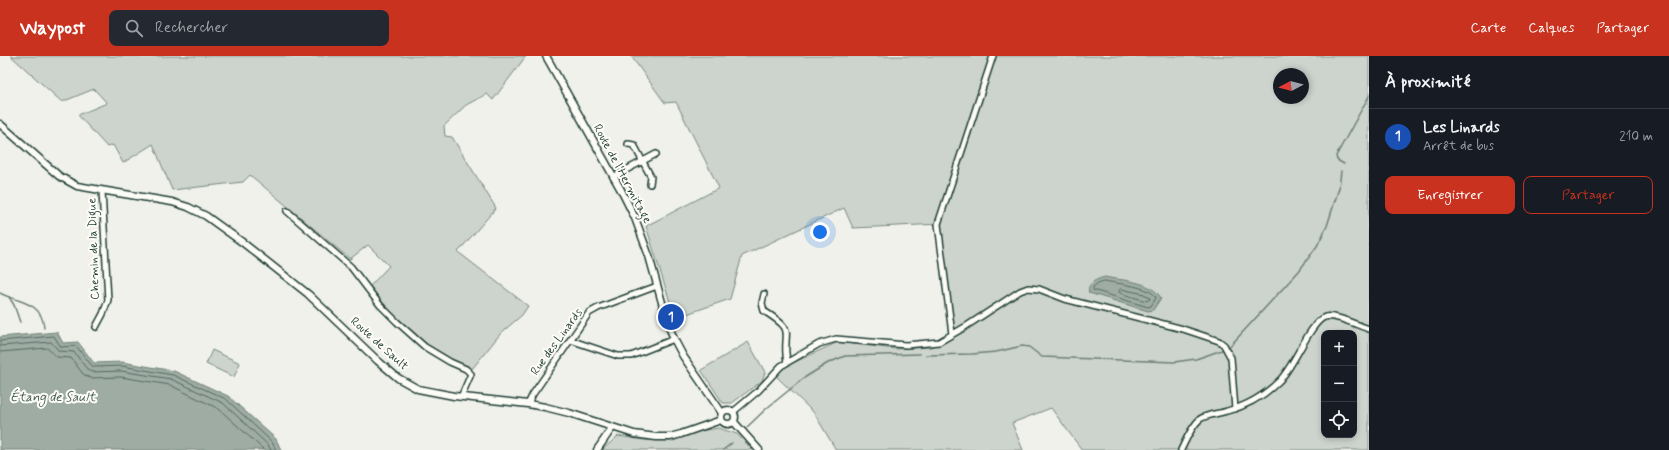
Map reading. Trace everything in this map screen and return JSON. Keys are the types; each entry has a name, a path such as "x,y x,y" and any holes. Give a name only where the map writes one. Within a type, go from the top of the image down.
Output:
{"street":[{"name":"Route de l'Hermitage","path":"546,56 635,218 649,256 668,324 674,339 722,413"},
{"path":"952,334 938,224 993,56"},
{"name":"Route de Sault","path":"0,124 59,176 77,186 172,202 188,207 206,216 242,242 308,294 398,378 418,389 461,397 528,404 569,413 634,434 656,437 670,437 721,420"},
{"path":"628,144 634,145 651,177 650,184"},
{"path":"613,177 656,154"},
{"name":"Chemin de la Digue","path":"96,327 108,300 102,191"},
{"path":"287,211 351,267 380,305 425,347 450,362 466,369 470,374 461,397"},
{"name":"Rue des Linards","path":"528,404 533,394 589,313 593,310 657,286"},
{"path":"733,412 758,391 775,371 787,362 819,344 836,339 912,344 933,343 952,334 1020,290 1028,288 1039,289 1065,299 1183,329 1218,341 1224,345 1231,358 1235,409"},
{"path":"764,294 762,303 764,311 780,322 786,330 787,362"},
{"path":"1181,450 1194,426 1201,418 1235,409 1246,404 1262,395 1279,381 1290,369 1314,326 1320,320 1327,316 1334,317 1369,329"},
{"path":"570,340 624,357 631,356 674,339"},
{"path":"733,412 726,410 722,413 721,420 727,424 734,422"},
{"path":"733,412 735,416 734,422"},
{"path":"734,422 759,450"},
{"path":"597,450 612,428"}],"shaded area":[{"path":"11,56 526,56 493,100 487,94 466,105 444,126 445,136 452,137 496,208 458,252 528,306 522,315 501,333 472,369 424,346 396,319 370,286 389,266 368,245 350,259 250,175 243,182 172,190 153,144 123,163 113,145 107,147 78,115 107,103 94,89 62,102"},
{"path":"631,56 1369,56 1369,450 1082,450 1051,408 1012,423 1023,450 836,450 814,413 775,375 780,369 838,342 895,349 931,347 950,336 941,224 853,228 844,208 742,256 730,299 675,318 646,226 719,188 676,102 665,103"},
{"path":"748,342 765,372 762,381 732,403 723,403 701,370"},
{"path":"212,350 240,363 234,377 206,364"},
{"path":"718,428 737,434 753,450 602,450 618,436 644,440 673,441 700,431"}],"water":[{"path":"1105,277 1143,284 1156,292 1161,298 1153,310 1148,311 1089,293 1089,287 1093,282"},
{"name":"Étang de Sault","path":"57,332 63,343 78,342 94,363 122,362 174,371 228,396 276,439 281,450 0,450 0,337"}],"waterway":[{"path":"1344,164 1337,160 1336,156 1369,96"},
{"path":"1230,346 1299,271 1317,246 1327,226 1339,188 1341,171"},
{"path":"0,293 28,304 34,308 39,313 44,328"},
{"path":"9,297 14,305 20,322"},
{"path":"926,355 996,352 1022,346 1029,347 1042,357 1174,362 1196,359 1222,350"},
{"path":"746,428 767,408 804,378 828,363 845,356 920,354"},
{"path":"723,450 732,443"}],"place":[{"name":"Les Linards","path":"671,317"}]}
